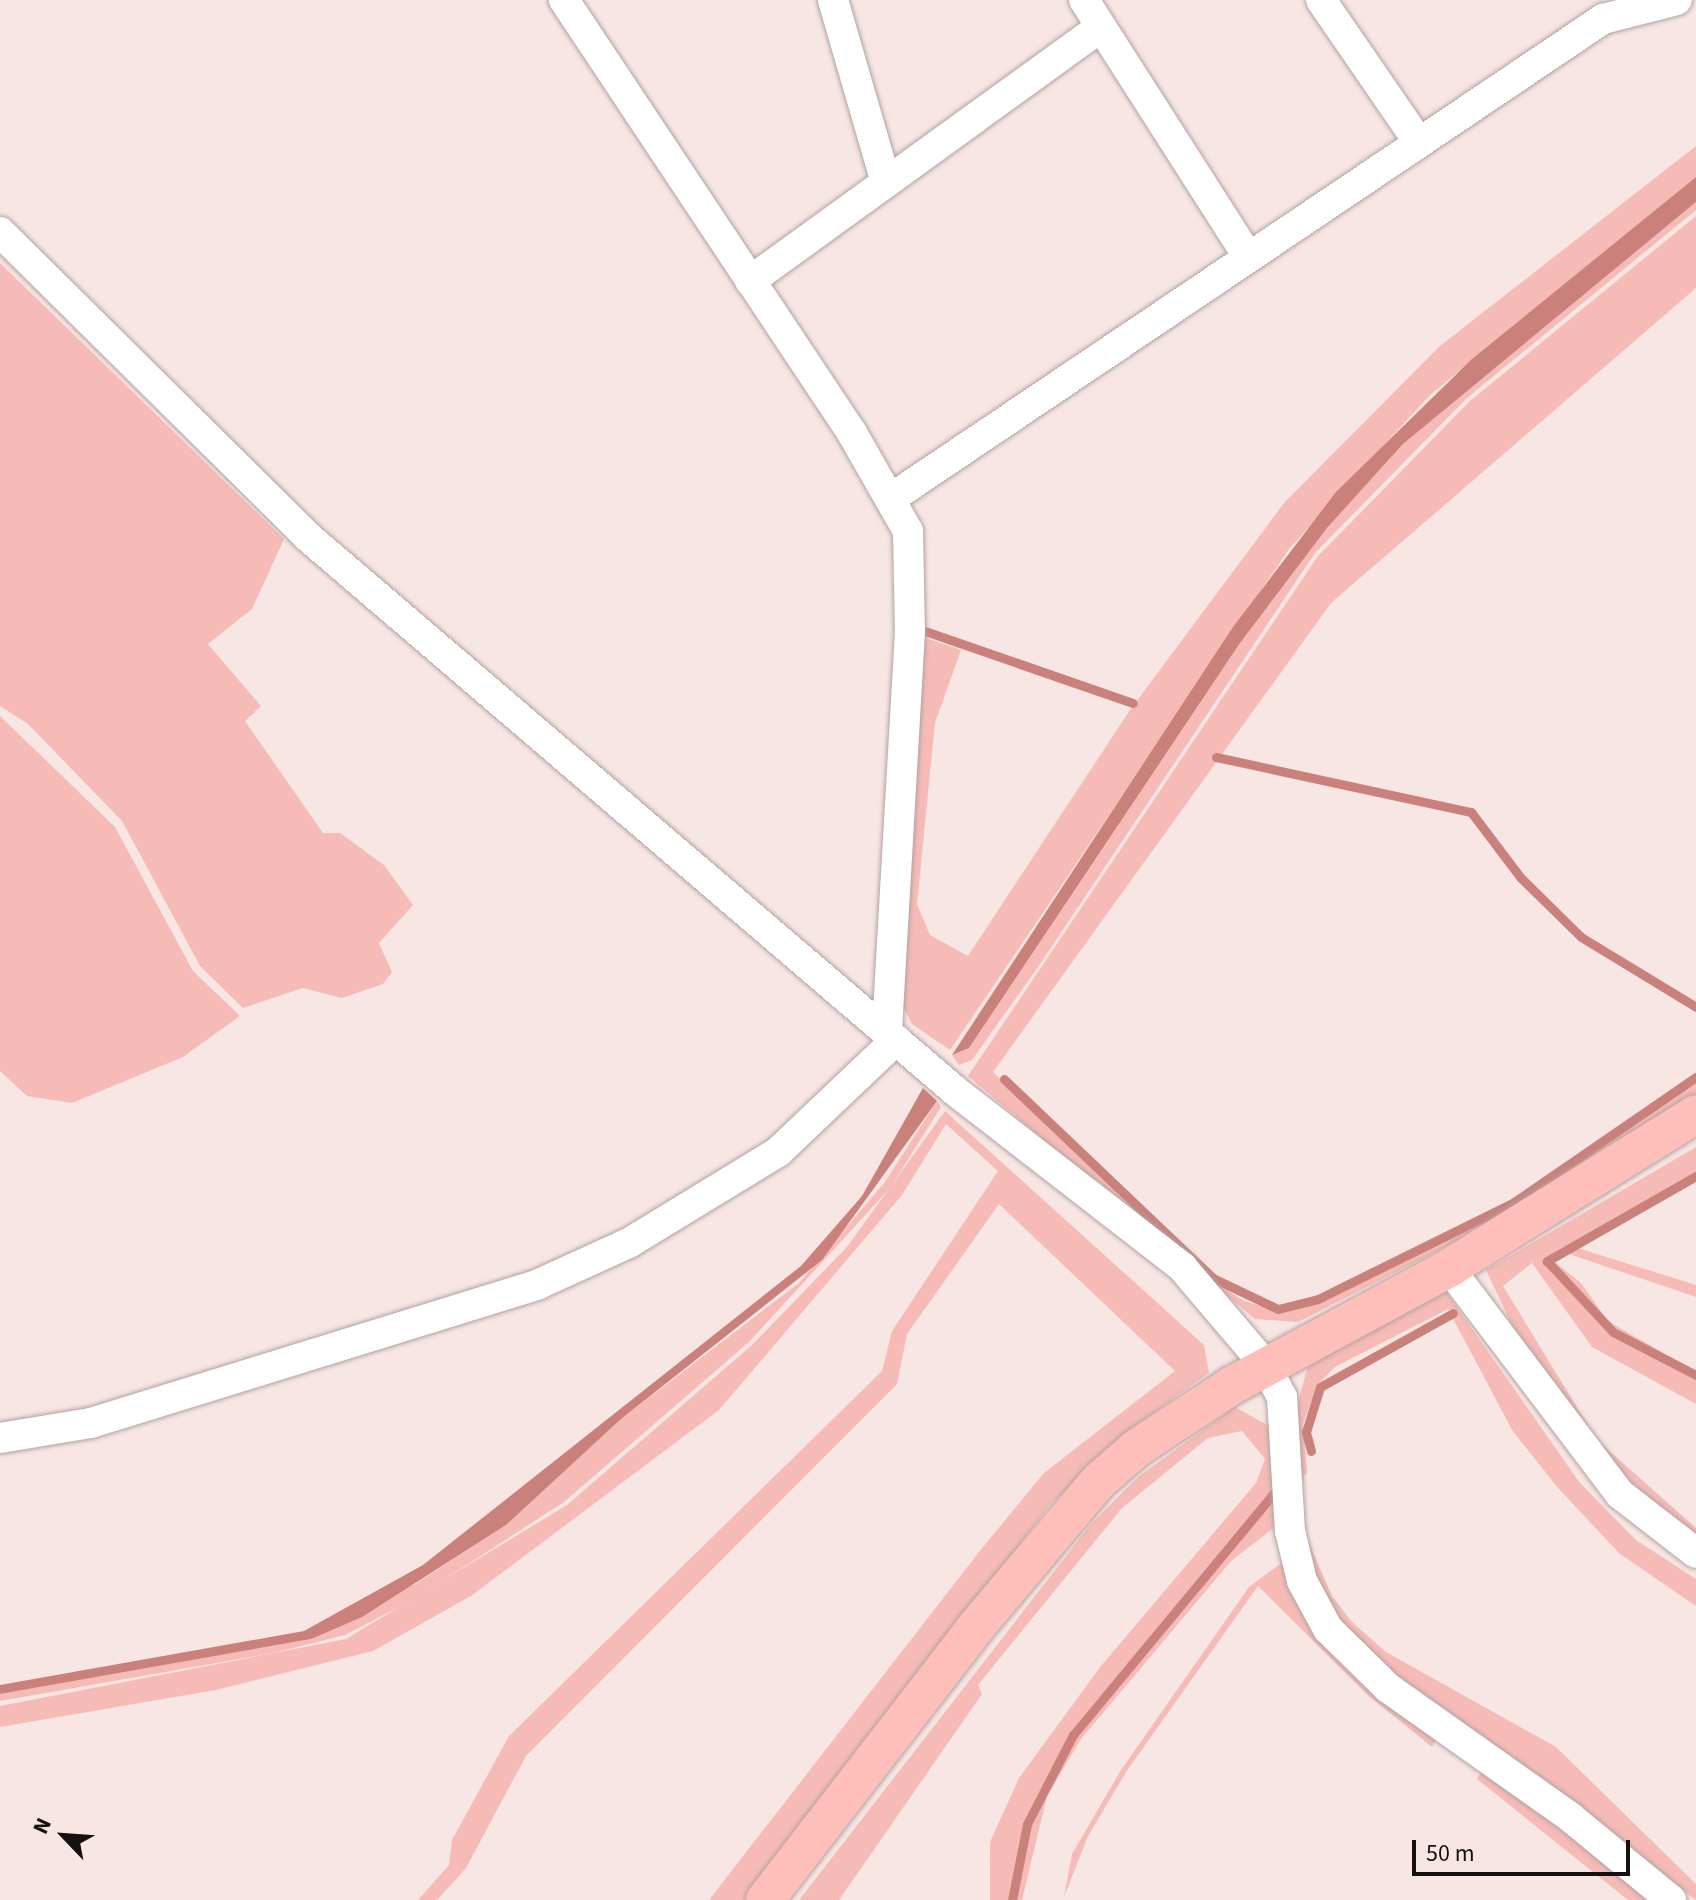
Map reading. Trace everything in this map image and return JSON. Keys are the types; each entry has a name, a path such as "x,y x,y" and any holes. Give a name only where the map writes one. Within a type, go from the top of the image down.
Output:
{"main road":[{"path":"765,1900 1099,1481 1176,1420 1266,1366 1449,1268 1696,1114"}],"street":[{"path":"0,1438 91,1423 539,1284 629,1243 778,1152 891,1036 910,631 908,531 750,281 564,0"},
{"path":"833,0 886,182"},
{"path":"1084,0 1247,255"},
{"path":"1321,0 1418,141"},
{"path":"890,499 1247,255 1603,19 1677,0"},
{"path":"750,281 1101,27"},
{"path":"0,232 308,537 891,1036 1182,1267 1266,1366 1282,1397 1290,1531 1302,1581 1328,1629 1388,1688 1570,1817 1671,1900"},
{"path":"1449,1268 1620,1494 1696,1553"}],"shaded area":[{"path":"1696,146 1696,177 1430,395 1289,549 950,1050 912,1024 903,1007 916,644 926,638 961,650 935,723 917,904 930,935 968,956 1130,710 1284,503 1440,346"},
{"path":"1696,177 1696,202 1403,444 1327,528 1240,643 969,1048 952,1055 1233,627 1336,492 1472,359"},
{"path":"1696,202 1696,210 1467,398 1315,553 1038,967 972,1060 959,1065 952,1055 969,1048 1240,643 1327,528 1403,444"},
{"path":"1696,216 1696,288 1331,603 993,1072 1212,1280 1244,1301 1278,1311 1319,1301 1516,1204 1696,1080 1696,1095 1470,1234 1298,1322 1255,1319 968,1076 1318,556 1470,401"},
{"path":"0,263 284,539 252,609 208,644 261,706 245,721 323,833 340,833 384,865 413,905 379,943 392,972 383,984 342,998 303,988 243,1008 200,966 122,821 28,724 0,706"},
{"path":"0,716 115,827 193,971 240,1016 183,1057 72,1103 27,1096 0,1071"},
{"path":"923,1088 937,1101 822,1260 621,1419 506,1525 362,1617 311,1639 0,1694 0,1685 304,1631 423,1565 801,1266 862,1196"},
{"path":"937,1101 941,1107 890,1188 749,1342 564,1502 414,1599 345,1635 273,1653 0,1701 0,1694 311,1639 415,1584 506,1525 621,1419 799,1283 885,1182"},
{"path":"945,1111 1204,1345 1209,1373 1128,1431 1050,1505 744,1900 709,1900 979,1552 1044,1473 1175,1371 999,1204 907,1334 897,1384 526,1756 466,1868 437,1900 418,1900 449,1865 452,1840 509,1736 882,1371 892,1331 998,1171 946,1124 902,1195 719,1410 471,1596 373,1651 216,1690 0,1727 0,1706 346,1639 567,1505 752,1345 847,1247"},
{"path":"1696,1147 1696,1175 1545,1262 1612,1334 1696,1377 1696,1404 1592,1347 1532,1263 1503,1286 1597,1440 1696,1528 1696,1538 1622,1481 1512,1325 1486,1270"},
{"path":"1571,1246 1696,1285 1696,1297 1569,1254 1564,1250"},
{"path":"1551,1259 1581,1283 1608,1321 1696,1372 1614,1330"},
{"path":"1440,1283 1580,1483 1636,1540 1696,1579 1696,1606 1620,1554 1558,1488 1512,1430 1448,1309 1335,1367 1318,1384 1303,1424 1307,1472 1298,1488 1295,1413 1308,1366"},
{"path":"1235,1407 1269,1426 1277,1486 1072,1734 1026,1824 1010,1900 990,1900 990,1842 1019,1778 1101,1666 1256,1483 1265,1459 1242,1431 1208,1438 1122,1508 978,1685 982,1694 839,1900 799,1900 1091,1524 1138,1477"},
{"path":"1274,1500 1280,1523 1231,1561 1081,1739 1047,1796 1022,1900 1014,1900 1030,1825 1075,1737"},
{"path":"1300,1523 1332,1596 1352,1622 1386,1652 1556,1747 1696,1884 1696,1900 1404,1690 1347,1639 1314,1587"},
{"path":"1283,1562 1438,1736 1432,1747 1369,1696 1258,1586 1126,1772 1088,1836 1064,1897 1072,1854 1121,1770 1249,1587"},
{"path":"1484,1768 1652,1900 1628,1900 1477,1779"}],"waterway":[{"path":"922,630 1133,703"},
{"path":"1216,757 1471,812 1521,878 1581,937 1696,1007"},
{"path":"1004,1079 1213,1278 1278,1309 1318,1299 1514,1202 1696,1077"},
{"path":"1696,1176 1547,1261 1613,1332 1696,1375"},
{"path":"1311,1451 1306,1432 1320,1387 1453,1313"},
{"path":"1012,1900 1027,1824 1073,1735 1279,1487"}]}
